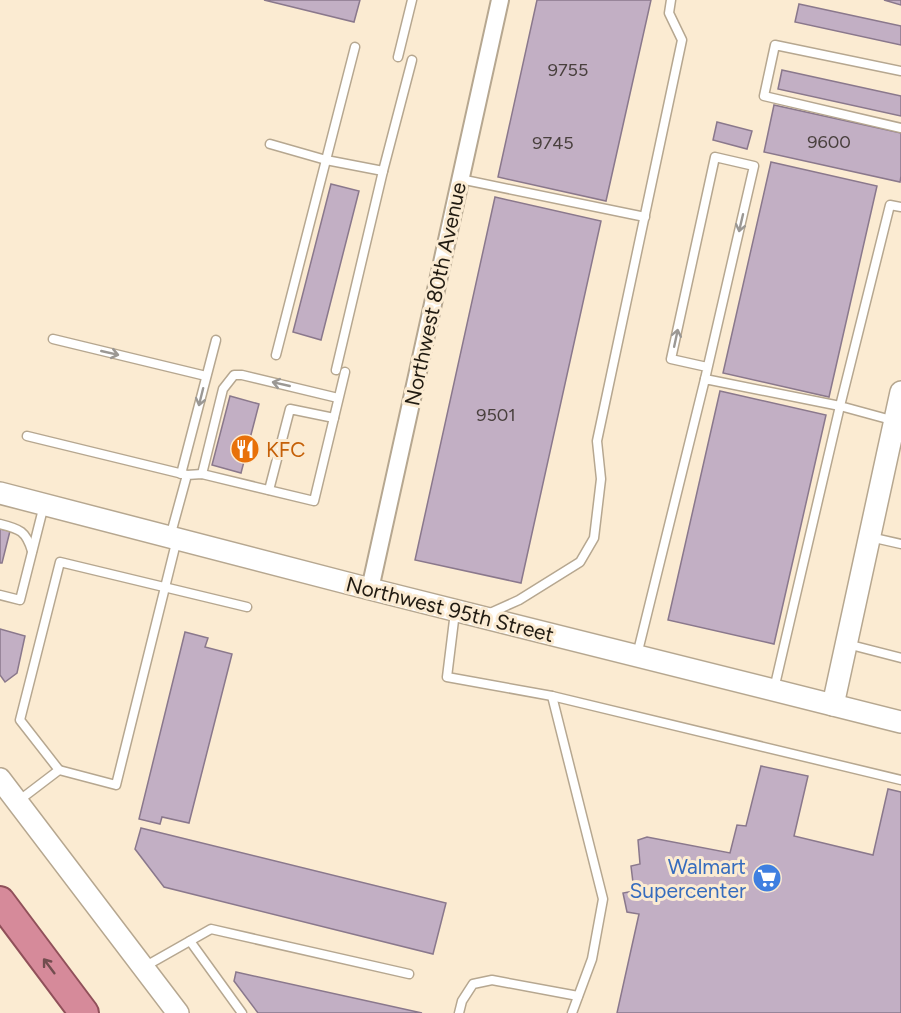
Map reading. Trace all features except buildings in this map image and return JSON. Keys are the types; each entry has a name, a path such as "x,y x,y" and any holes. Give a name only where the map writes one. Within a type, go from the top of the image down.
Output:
{"highway":[{"path":"0,901 84,1013"}],"street":[{"name":"Northwest 80th Avenue","path":"370,589 500,0"},
{"path":"833,705 901,392"},
{"name":"Northwest 95th Street","path":"0,493 370,589 901,722"},
{"path":"0,779 178,1013"}],"lane":[{"path":"398,57 412,0"},
{"path":"482,617 519,600 580,562 594,538 601,479 597,441 682,40 669,14 671,0"},
{"path":"901,71 775,45 764,96 901,128"},
{"path":"276,355 355,47"},
{"path":"27,436 184,475 202,474 314,501 334,418 340,371 383,171 412,60"},
{"path":"270,144 326,160 383,171"},
{"path":"637,656 705,378 754,166 715,157 671,359 707,367"},
{"path":"460,180 645,217"},
{"path":"774,690 840,406 890,205 901,207"},
{"path":"53,339 206,376"},
{"path":"216,340 184,475 165,588 116,785 59,770 20,720 60,562 165,588 247,608"},
{"path":"202,474 223,389 234,375 338,398"},
{"path":"705,378 840,406 895,421"},
{"path":"269,490 290,409 334,418"},
{"path":"0,595 20,600 44,504"},
{"path":"0,524 17,528 24,533 32,552"},
{"path":"870,537 901,544"},
{"path":"455,610 447,677 552,696 901,780"},
{"path":"846,644 901,658"},
{"path":"552,696 603,899 592,959 573,1013"},
{"path":"17,802 59,770"},
{"path":"143,967 210,929 409,974"},
{"path":"190,941 242,1013"},
{"path":"459,1013 462,1001 473,984 492,980 578,996"}],"place":[{"name":"KFC","path":"245,449"},
{"name":"Walmart Supercenter","path":"767,878"}]}
